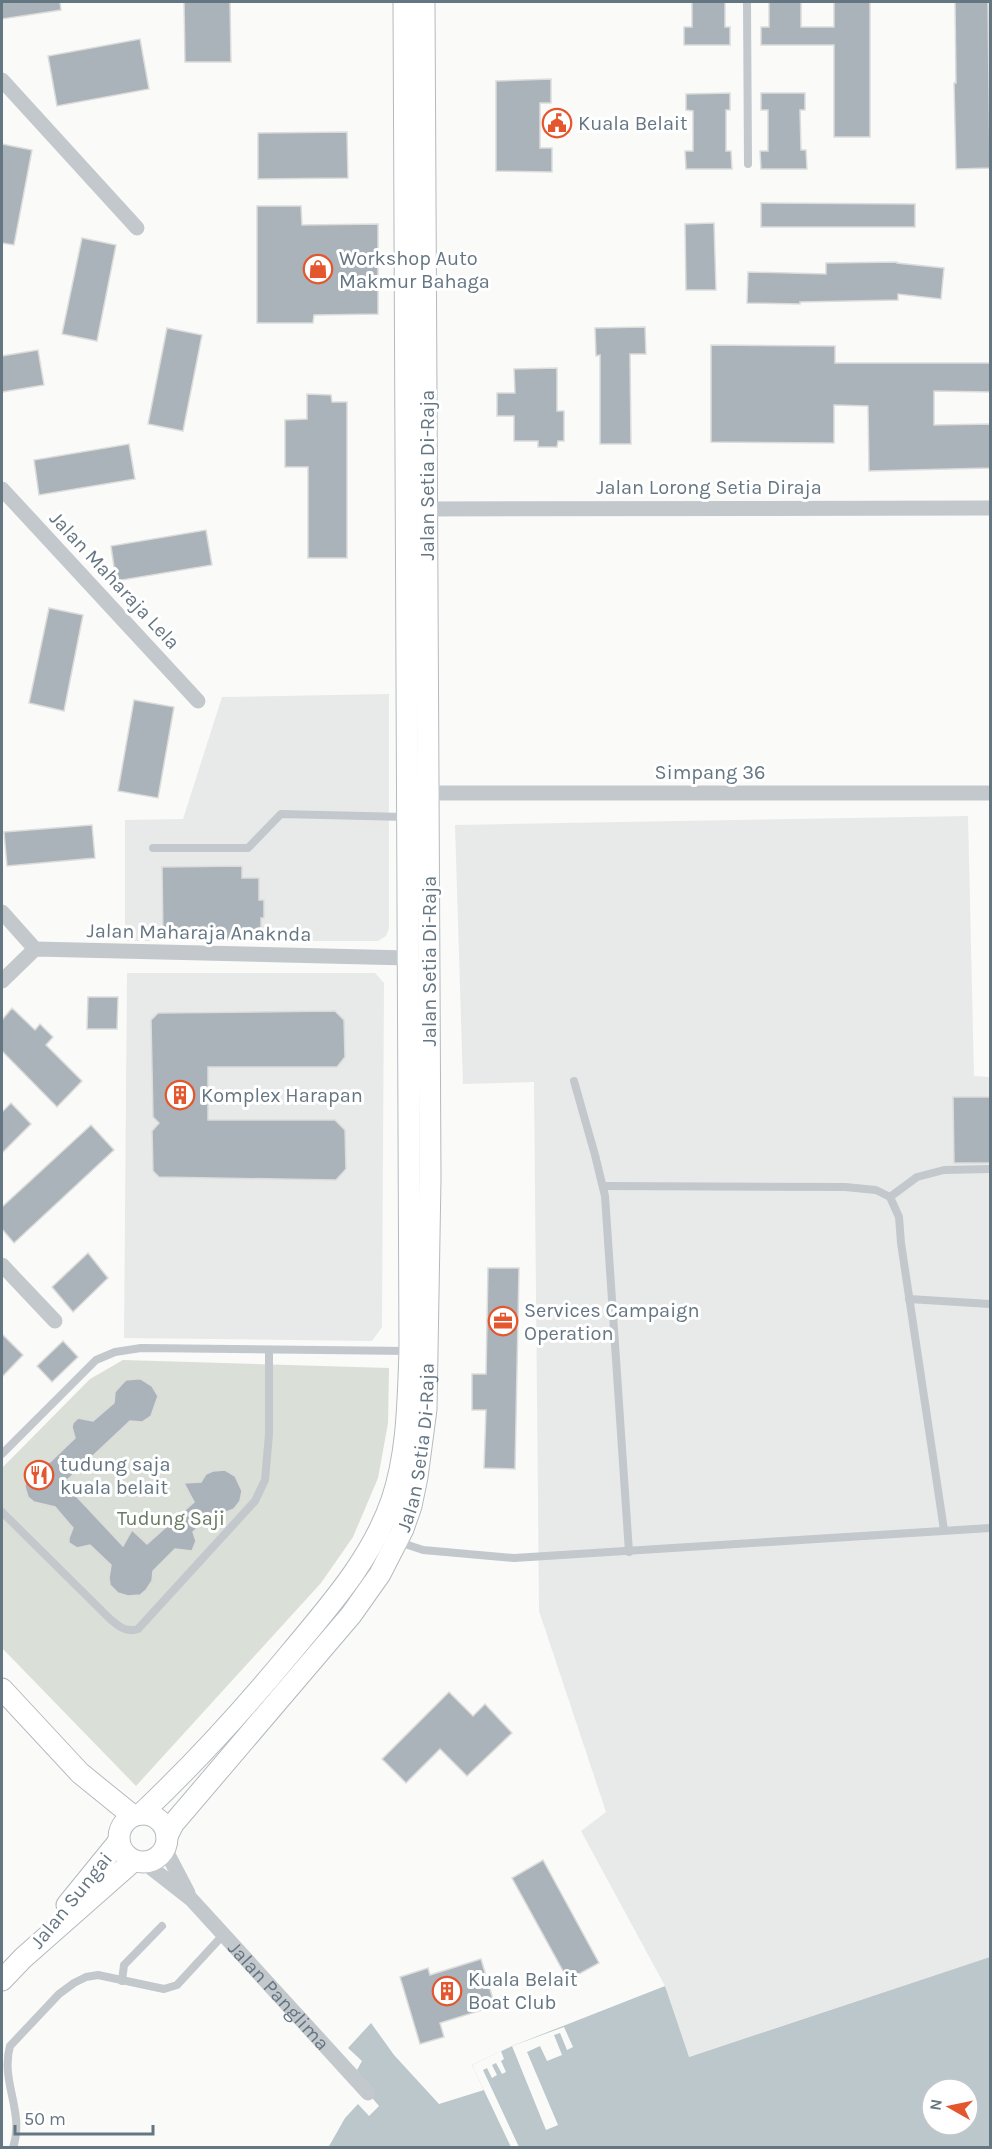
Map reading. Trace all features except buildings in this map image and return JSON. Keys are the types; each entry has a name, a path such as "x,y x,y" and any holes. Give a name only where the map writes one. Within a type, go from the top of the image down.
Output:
{"main road":[{"name":"Jalan Setia Di-Raja","path":"128,1826 210,1744 268,1680 342,1591 368,1551 391,1502 402,1464 408,1406 410,1351 404,2"},
{"name":"Jalan Setia Di-Raja","path":"166,1842 173,1824 351,1615 380,1574 398,1542 411,1506 426,1409 430,1179 424,2"},
{"path":"2,1689 128,1826"},
{"path":"153,1816 163,1824 166,1842 157,1858 139,1862 123,1853 128,1826 153,1816"},
{"name":"Jalan Sungai","path":"2,1980 23,1958 128,1826"},
{"name":"Jalan Sungai","path":"23,1958 139,1862"}],"street":[{"path":"2,80 137,228"},
{"name":"Jalan Maharaja Lela","path":"2,489 198,700"},
{"name":"Jalan Lorong Setia Diraja","path":"427,509 990,508"},
{"name":"Simpang 36","path":"429,793 990,793"},
{"path":"2,912 35,949 2,981"},
{"name":"Jalan Maharaja Anaknda","path":"35,949 408,958"},
{"path":"2,1265 55,1321"},
{"name":"Jalan Panglima","path":"166,1842 191,1899"},
{"name":"Jalan Panglima","path":"139,1862 191,1899 368,2093"}],"lane":[{"path":"747,2 747,164"},
{"path":"153,848 248,848 281,814 408,817"},
{"path":"574,1081 603,1186 629,1552"},
{"path":"890,1197 916,1177 944,1170 990,1169"},
{"path":"603,1186 845,1187 876,1190 890,1197 899,1217 944,1530"},
{"path":"909,1299 990,1304"},
{"path":"2,1454 96,1360 115,1352 141,1348 410,1351"},
{"path":"2,1512 119,1627 131,1631 138,1629 255,1501 265,1480 269,1434 269,1350"},
{"path":"398,1542 423,1550 514,1558 990,1528"},
{"path":"122,1981 124,1965 162,1926"},
{"path":"13,2148 17,2136 15,2122 4,2092 5,2056 10,2046 59,1994 86,1977 98,1976 164,1989 177,1985 224,1934"}],"shaded area":[{"path":"389,694 389,928 386,936 378,941 125,941 125,820 183,819 222,697"},
{"path":"968,816 974,1076 990,1077 990,1957 688,2057 665,1986 581,1831 606,1812 539,1611 534,1082 463,1084 455,825"},
{"path":"127,973 375,973 384,983 382,1327 372,1341 124,1338"},
{"path":"990,1957 990,2147 328,2148 345,2118 358,2104 369,2116 379,2106 368,2093 357,2070 362,2061 348,2048 371,2023 394,2055 439,2104 484,2090 472,2065 512,2046 665,1986 689,2057"}],"green space":[{"name":"Tudung Saji","path":"123,1360 389,1368 388,1423 378,1478 353,1537 321,1583 136,1786 2,1648 2,1468 90,1379"}],"pier":[{"path":"564,2027 573,2047 567,2050 560,2033 554,2035 562,2055 547,2061 540,2046 527,2052 558,2125 546,2130 512,2046"},
{"path":"501,2051 504,2059 501,2061 506,2072 502,2074 496,2063 492,2065 497,2075 492,2078 487,2068 483,2070 519,2147 511,2147 472,2065"}],"place":[{"name":"Kuala Belait","path":"557,123"},
{"name":"Workshop Auto Makmur Bahaga","path":"318,269"},
{"name":"Komplex Harapan","path":"180,1095"},
{"name":"Services Campaign Operation","path":"503,1321"},
{"name":"tudung saja kuala belait","path":"39,1475"},
{"name":"Kuala Belait Boat Club","path":"447,1991"}]}
